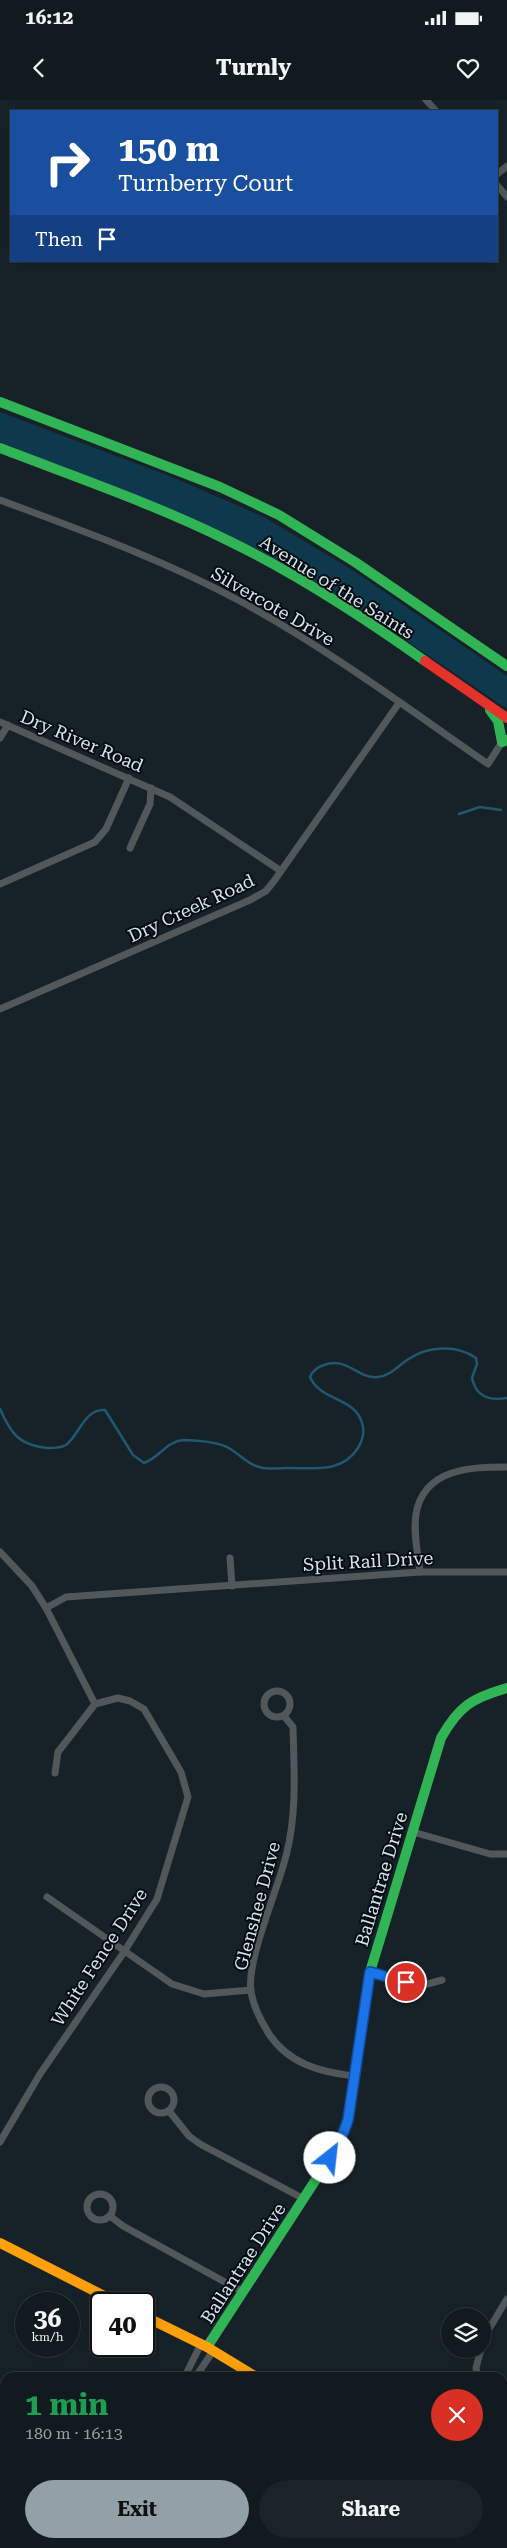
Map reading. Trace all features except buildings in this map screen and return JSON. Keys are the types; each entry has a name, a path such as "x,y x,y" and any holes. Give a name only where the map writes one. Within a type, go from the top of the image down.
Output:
{"main road":[{"name":"Avenue of the Saints","path":"0,402 220,487 279,515 355,562 507,666"},
{"name":"Avenue of the Saints","path":"0,448 178,518 262,558 342,605 507,718"},
{"path":"486,703 498,721 505,741"},
{"name":"Ballantrae Drive","path":"207,2348 339,2144 348,2120 370,1972 441,1738 454,1714 477,1696 507,1688"},
{"path":"0,2243 96,2292"},
{"path":"155,2322 207,2348 248,2372"}],"street":[{"path":"426,100 435,110"},
{"path":"498,186 507,197"},
{"name":"Silvercote Drive","path":"0,500 154,560 237,600 332,657 488,764 505,741"},
{"name":"Dry Creek Road","path":"0,1009 250,900 266,891 398,702"},
{"name":"Dry River Road","path":"0,722 129,778 185,805 281,871"},
{"path":"0,738 8,726"},
{"path":"0,884 95,842 106,830 129,778"},
{"name":"Dry River Road","path":"130,848 150,804 151,788"},
{"path":"420,1572 416,1513 425,1492 446,1474 466,1468 507,1467"},
{"path":"0,1552 32,1586 46,1608 95,1704 58,1752 56,1773"},
{"path":"230,1558 232,1586"},
{"name":"Split Rail Drive","path":"46,1608 66,1597 420,1572 507,1572"},
{"name":"White Fence Drive","path":"0,2142 40,2074 124,1952 157,1898 188,1797 181,1772 144,1709 130,1701 118,1698 95,1704"},
{"name":"Glenshee Drive","path":"284,1716 293,1727 294,1818 287,1855 254,1964 251,1990 258,2017 275,2043 297,2061 321,2072 354,2076"},
{"path":"413,1832 490,1854 507,1855"},
{"path":"47,1897 172,1984 204,1994 251,1990"},
{"path":"370,1972 420,1986 442,1980"},
{"path":"169,2111 189,2136 200,2144 304,2199"},
{"path":"110,2216 123,2226 243,2292"},
{"path":"491,2326 507,2299"},
{"path":"189,2372 207,2348"},
{"path":"197,2372 207,2348"},
{"path":"477,2372 479,2358"}],"shaded area":[{"path":"0,412 172,477 264,517 354,571 507,676 507,709 363,611 256,548 0,442"}],"waterway":[{"path":"459,814 480,807 501,810"},
{"path":"0,1409 12,1432 17,1437 29,1444 47,1448 66,1445 92,1413 105,1410 133,1455 144,1463 172,1443 188,1440 222,1445 231,1449 254,1466 263,1468 318,1468 336,1465 352,1456 358,1448 363,1433 362,1423 352,1408 321,1391 310,1377 317,1368 322,1366 332,1363 339,1364 365,1375 378,1377 390,1373 407,1360 423,1352 442,1348 460,1350 476,1358 477,1364 472,1378 477,1390 489,1398 507,1398"}],"traffic: fast":[{"path":"0,402 220,487 279,515 355,562 507,666"},
{"path":"0,448 146,504 231,542 281,568 330,597 425,661"},
{"path":"490,710 498,721 502,742 507,740"},
{"path":"207,2347 339,2144 348,2120 370,1972 441,1738 454,1718 468,1705 484,1696 507,1688"}],"traffic: slow":[{"path":"0,2243 96,2292"},
{"path":"155,2321 207,2347 248,2372"}],"traffic: jam":[{"path":"425,661 507,718"}],"route":[{"path":"330,2158 339,2144 348,2120 370,1972 406,1982"}]}
